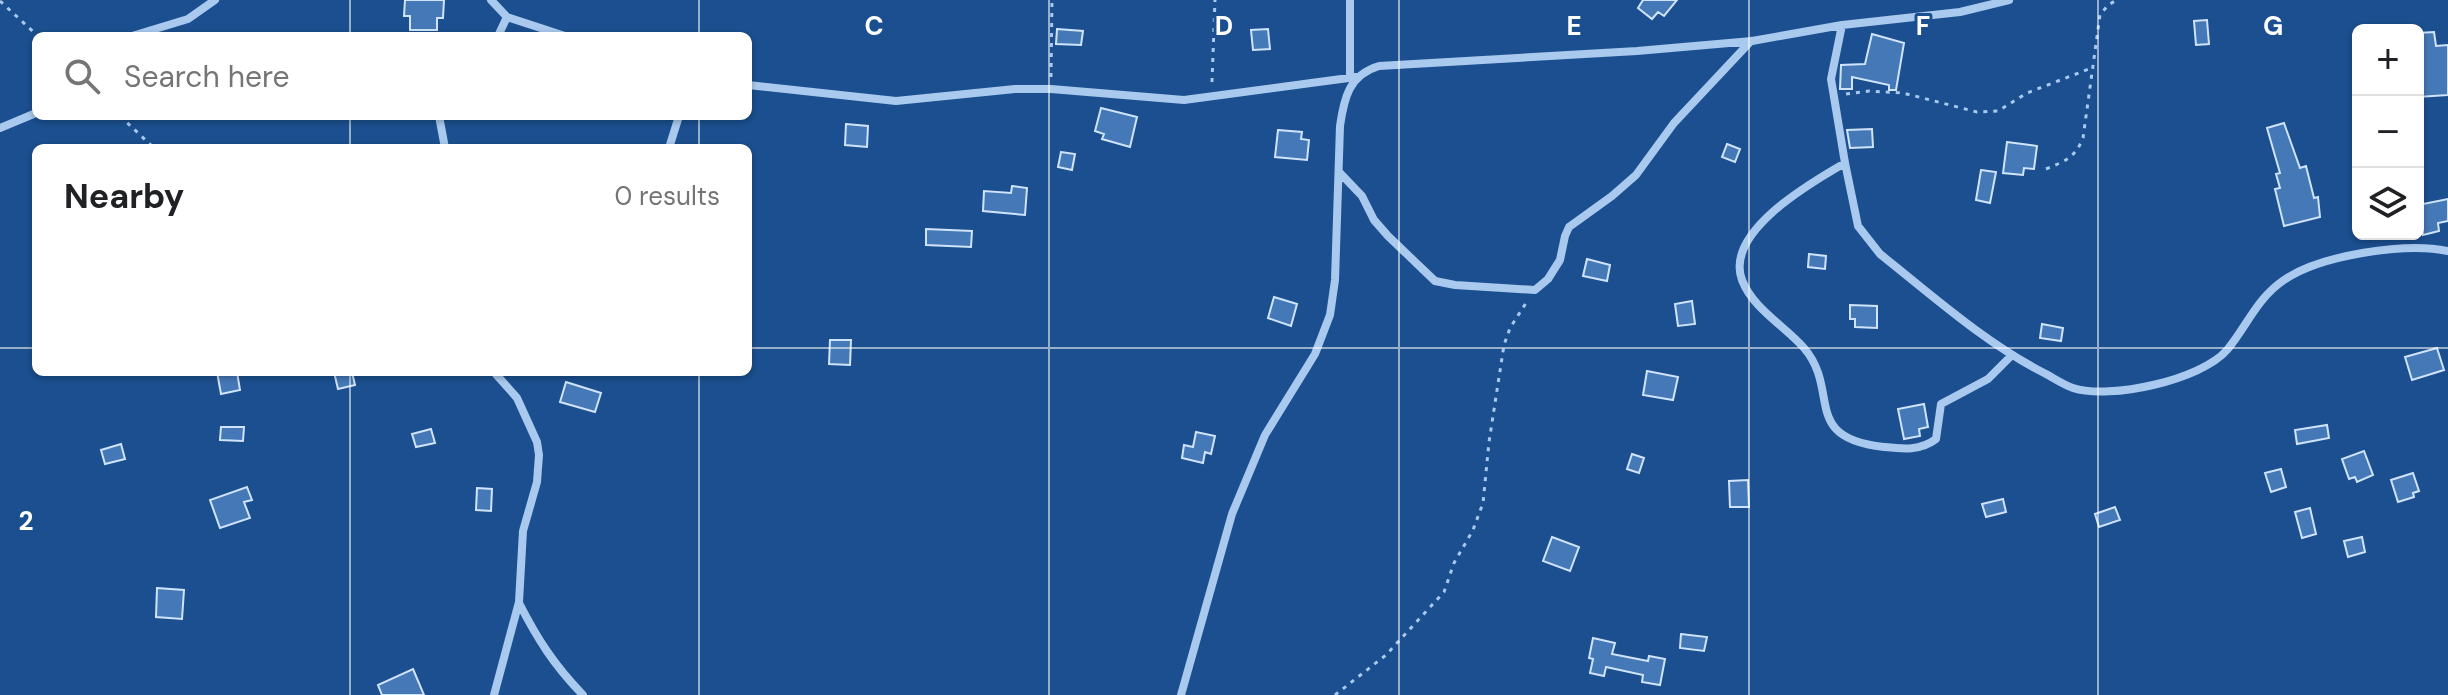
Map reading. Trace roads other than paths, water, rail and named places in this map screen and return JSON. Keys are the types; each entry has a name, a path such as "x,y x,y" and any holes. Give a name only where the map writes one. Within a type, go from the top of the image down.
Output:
{"street":[{"path":"145,32 188,19 215,0"},
{"path":"491,0 507,17 553,32"},
{"path":"1181,695 1232,514 1265,435 1324,335 1335,280 1340,126 1343,101 1353,78 1350,0"},
{"path":"752,85 896,101 1015,89 1211,98 1353,78 1379,66 1752,41 1842,25 1960,12 2009,0"},
{"path":"500,32 507,17"},
{"path":"1842,25 1832,68 1835,96 1855,213 1867,240 1880,254 2011,356 2074,389 2110,392 2202,370 2226,351 2257,304 2284,279 2315,266 2390,248 2448,251"},
{"path":"1340,173 1362,196 1374,220 1388,236 1435,281 1535,290 1548,279 1560,260 1569,227 1636,175 1683,112 1752,41"},
{"path":"0,128 32,115"},
{"path":"440,120 444,144"},
{"path":"670,144 678,120"},
{"path":"1845,163 1807,186 1772,214 1745,244 1740,265 1742,280 1752,296 1805,349 1814,363 1828,417 1837,433 1852,442 1877,447 1903,449 1928,445 1936,439 1941,404 1988,379 2011,356"},
{"path":"494,695 519,602 523,531 537,482 539,455 537,442 517,398 498,376"},
{"path":"519,602 541,646 558,670 583,695"}]}
